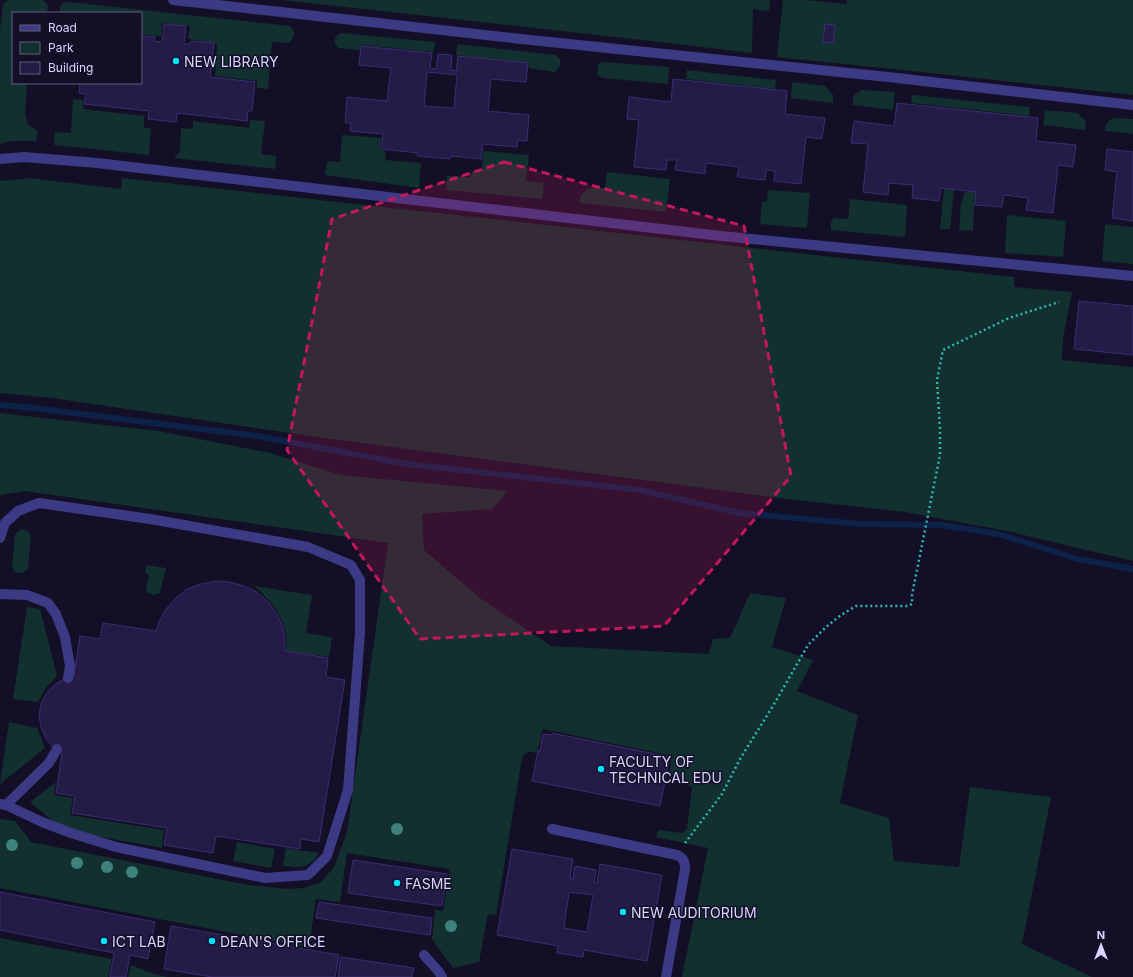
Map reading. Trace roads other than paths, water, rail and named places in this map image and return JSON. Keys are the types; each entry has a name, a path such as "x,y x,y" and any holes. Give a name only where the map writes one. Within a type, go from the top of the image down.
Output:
{"street":[{"path":"173,0 1133,105"},
{"path":"0,159 24,156 97,163 721,236 1133,276"},
{"path":"0,538 5,523 18,511 39,503 150,519 308,547 351,565 360,580 360,633 348,790 327,856 308,875 265,878 116,847 71,833 3,805 49,763 57,749"},
{"path":"0,594 27,595 48,603 56,614 65,637 70,666 68,678"},
{"path":"552,829 676,855 682,858 685,862 685,869 666,977"},
{"path":"424,955 442,977"}],"waterway":[{"path":"0,405 257,436 407,464 640,490 739,513 861,524 942,525 999,534 1077,559 1133,569"}],"place":[{"name":"NEW LIBRARY","path":"176,61"},
{"name":"FACULTY OF TECHNICAL EDU","path":"601,769"},
{"name":"FASME","path":"397,883"},
{"name":"NEW AUDITORIUM","path":"623,912"},
{"name":"ICT LAB","path":"104,941"},
{"name":"DEAN'S OFFICE","path":"212,941"}]}
